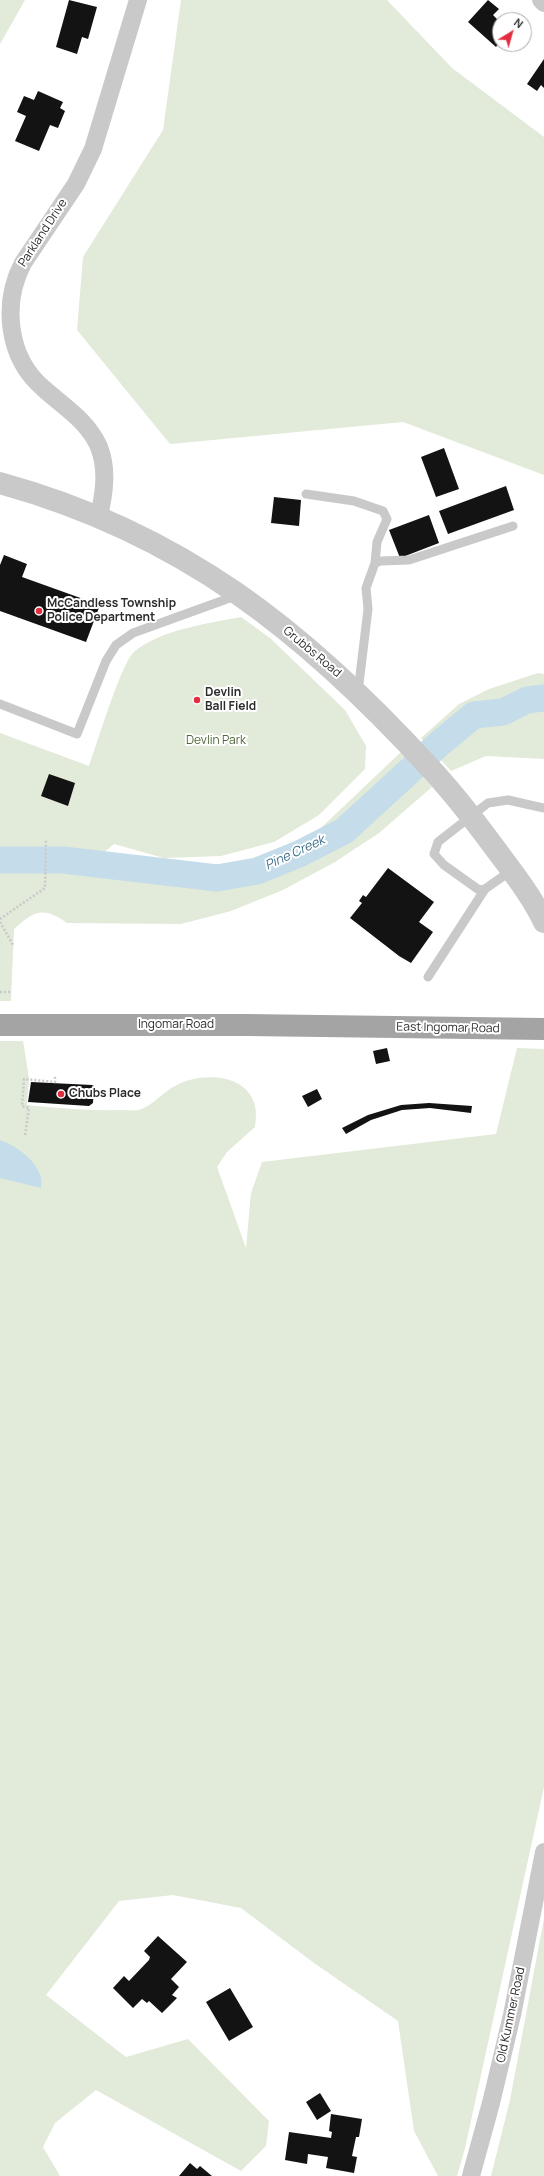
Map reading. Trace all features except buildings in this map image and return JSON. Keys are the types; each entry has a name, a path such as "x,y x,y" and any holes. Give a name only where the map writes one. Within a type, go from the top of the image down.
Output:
{"main road":[{"name":"Ingomar Road","path":"0,1025 351,1026"},
{"name":"East Ingomar Road","path":"351,1026 544,1029"}],"street":[{"name":"Parkland Drive","path":"99,516 105,483 100,448 87,427 42,388 27,369 13,336 10,300 18,273 23,263 69,194 93,149 138,0"},
{"path":"541,0 544,3"},
{"name":"Grubbs Road","path":"0,483 99,516 174,553 239,594 284,628 358,692 412,748 472,817 512,870 541,912"},
{"name":"Old Kummer Road","path":"471,2176 491,2103 512,2015 544,1852"}],"lane":[{"path":"306,494 354,501 383,511 387,519 377,542 375,563 366,588 368,609 358,692"},
{"path":"375,563 381,561 409,560 514,526"},
{"path":"0,704 77,734 106,661 116,645 133,633 239,594"},
{"path":"485,890 476,889 444,865 434,854 438,842 488,803 508,800 544,808"},
{"path":"428,977 485,890 512,870"}],"path":[{"path":"0,919 45,888 46,839"},
{"path":"0,922 13,945"},
{"path":"0,992 12,992"},
{"path":"25,1135 29,1108 22,1106 24,1079 55,1082 55,1075"}],"green space":[{"path":"0,0 25,0 0,44"},
{"path":"181,0 387,0 452,68 544,137 544,475 403,422 170,444 77,330 83,257 163,130"},
{"name":"Devlin Park","path":"241,617 270,638 345,710 366,746 365,769 319,815 274,842 221,856 164,858 114,844 102,854 185,876 252,871 305,843 401,752 432,787 379,833 335,862 283,890 231,911 181,924 67,923 51,914 39,913 33,915 14,929 11,1001 0,1001 0,733 89,766 123,670 135,651 158,637 172,632"},
{"path":"538,673 544,674 544,759 486,756 451,771 421,738 459,704 489,689"},
{"path":"0,1041 23,1041 29,1078 27,1105 83,1110 139,1110 175,1086 195,1079 207,1077 218,1078 239,1084 247,1091 253,1100 256,1117 255,1127 227,1152 217,1167 246,1248 251,1193 262,1162 496,1134 517,1048 544,1049 544,1787 465,2148 457,2176 438,2176 414,2131 398,2021 314,1963 241,1908 173,1895 119,1901 46,1995 126,2057 188,2039 269,2121 266,2146 241,2171 96,2090 55,2123 43,2147 60,2176 0,2176"},
{"path":"544,1918 544,2176 491,2176 510,2100"}],"water":[{"path":"0,1140 18,1149 29,1158 41,1176 41,1188 0,1178"}],"waterway":[{"name":"Pine Creek","path":"0,860 63,860 217,878 257,871 299,854 344,831 440,743 474,715 503,712 527,700 544,698"}],"place":[{"name":"McCandless Township Police Department","path":"39,611"},
{"name":"Devlin Ball Field","path":"197,700"},
{"name":"Chubs Place","path":"61,1094"}]}
